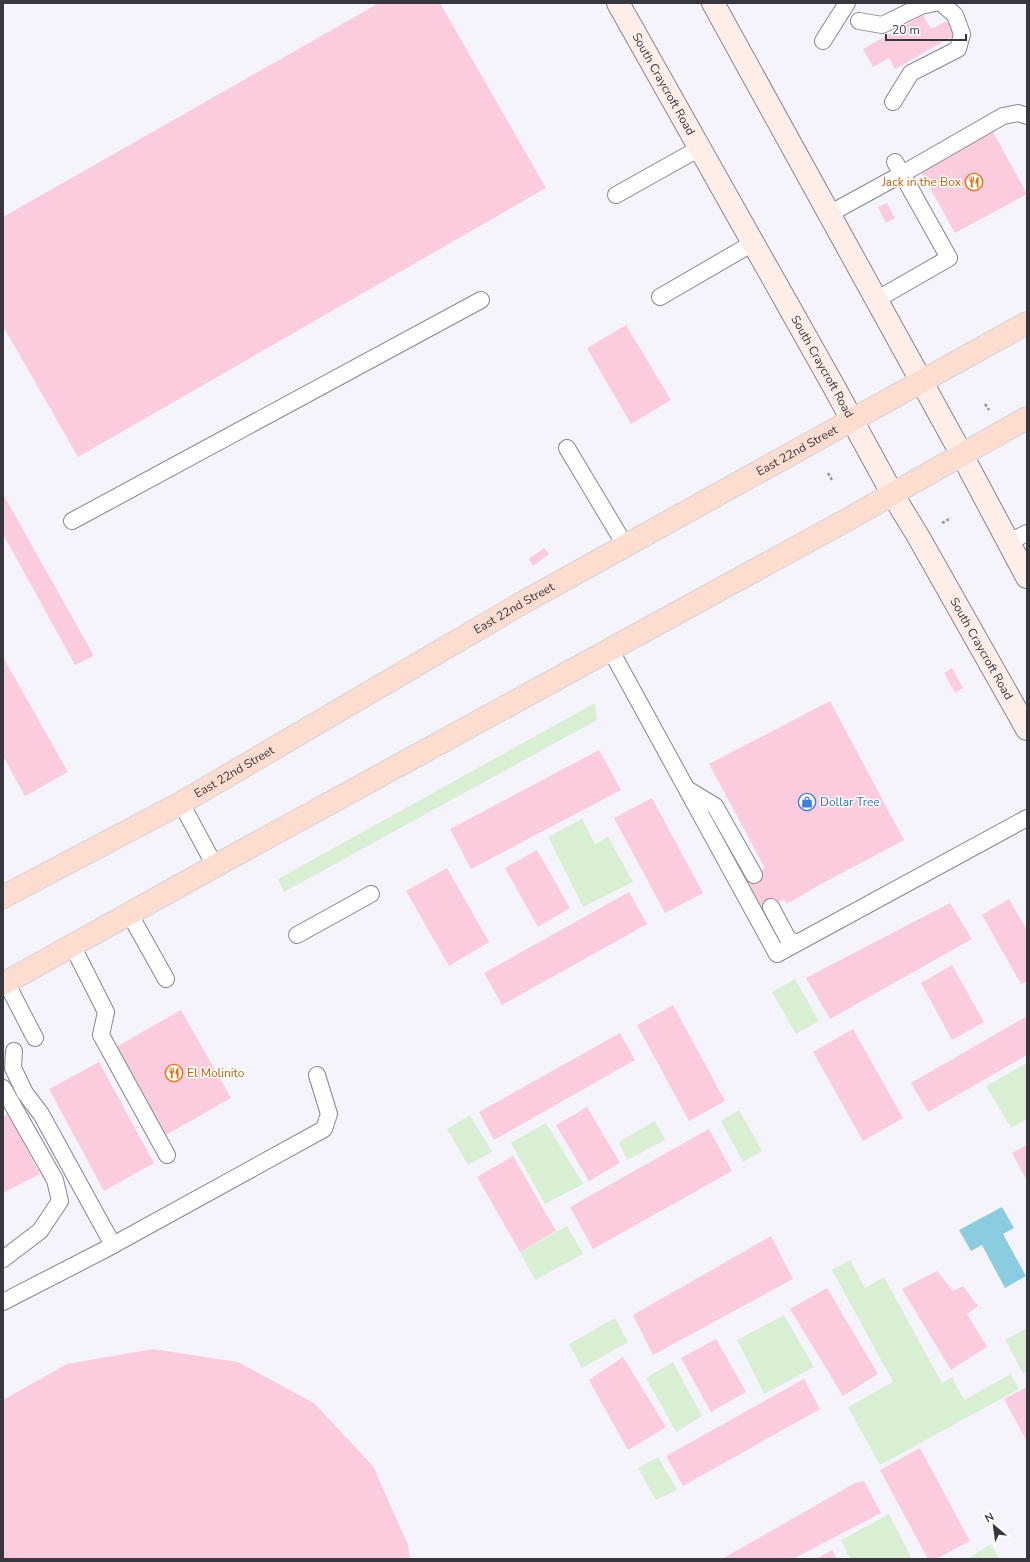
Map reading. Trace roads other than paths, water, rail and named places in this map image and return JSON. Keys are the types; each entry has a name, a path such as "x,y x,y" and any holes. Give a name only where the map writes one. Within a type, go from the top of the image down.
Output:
{"main road":[{"name":"South Craycroft Road","path":"618,3 852,419 893,495 918,536 1027,729"},
{"path":"713,3 962,455 1018,537 1027,577"},
{"name":"East 22nd Street","path":"3,897 181,803 522,603 1027,323"},
{"path":"5,983 129,913 893,495 1027,418"}],"lane":[{"path":"822,41 847,3"},
{"path":"859,21 882,25 921,6 935,3"},
{"path":"893,102 911,73 958,49 962,34 955,15 941,3"},
{"path":"829,214 899,168 1003,116 1018,113 1027,116"},
{"path":"616,195 700,148"},
{"path":"876,300 949,258 899,168"},
{"path":"660,297 753,244"},
{"path":"72,521 481,300"},
{"path":"567,448 626,545"},
{"path":"610,649 777,954 1027,818"},
{"path":"686,788 715,806 754,875"},
{"path":"181,803 215,866"},
{"path":"298,935 372,894"},
{"path":"771,907 788,939 796,943"},
{"path":"129,913 166,979"},
{"path":"72,945 106,1012 101,1035 167,1155"},
{"path":"5,983 35,1038"},
{"path":"14,1051 13,1068 25,1093 41,1114 113,1245"},
{"path":"3,1302 113,1245 324,1128 329,1114 317,1075"},
{"path":"3,1088 55,1180 60,1201 40,1231 3,1259"}],"water":[{"path":"1002,1207 1014,1228 1003,1234 1026,1276 1005,1288 982,1245 971,1251 959,1230"}],"place":[{"name":"Jack in the Box","path":"974,182"},
{"name":"Dollar Tree","path":"807,802"},
{"name":"El Molinito","path":"174,1073"}]}
